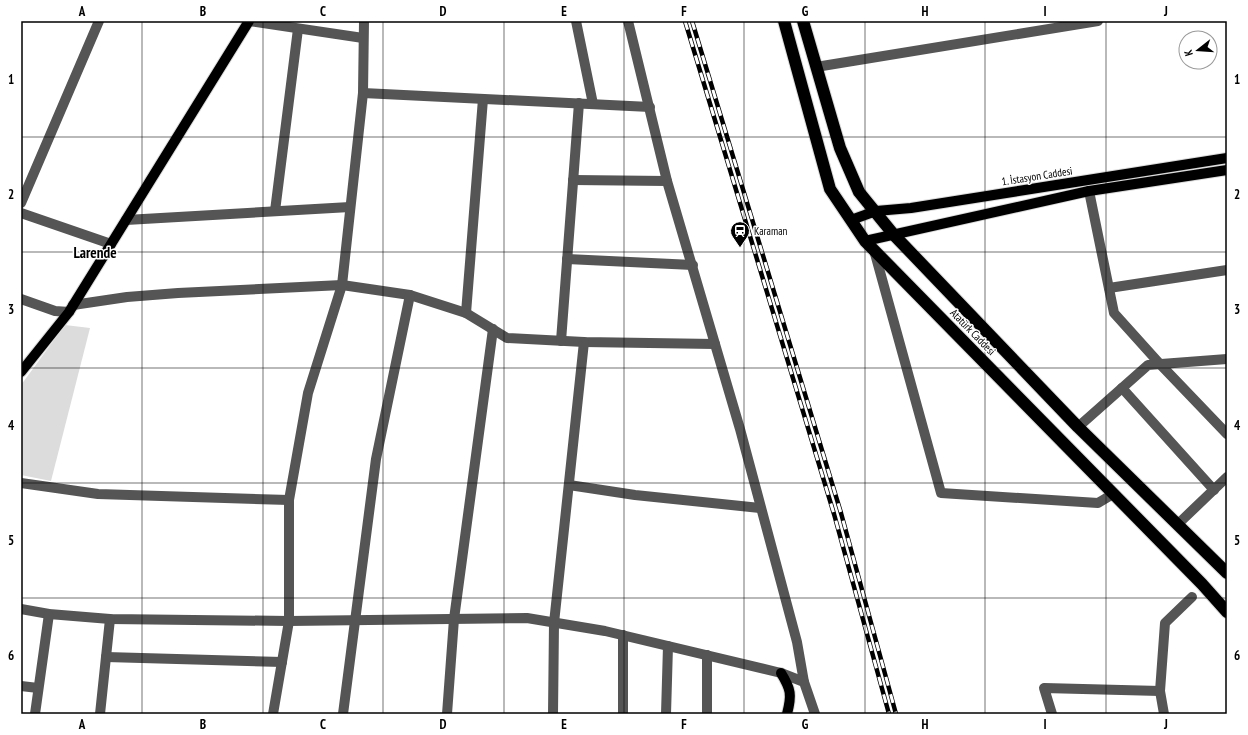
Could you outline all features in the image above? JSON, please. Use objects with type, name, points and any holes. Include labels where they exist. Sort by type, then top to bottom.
[{"type":"highway","name":"Atatürk Caddesi","points":[[784,21],[830,189],[865,241],[1202,584],[1227,612]]},
{"type":"highway","name":"Atatürk Caddesi","points":[[803,21],[840,148],[859,192],[894,234],[1078,427],[1227,573]]},
{"type":"main road","points":[[21,372],[71,308],[249,21]]},
{"type":"main road","name":"1. İstasyon Caddesi","points":[[850,220],[876,211],[911,208],[1227,158]]},
{"type":"main road","points":[[865,241],[1089,191],[1227,170]]},
{"type":"main road","points":[[781,673],[790,688],[790,702],[787,714]]},
{"type":"street","points":[[21,203],[99,21]]},
{"type":"street","points":[[249,21],[363,38]]},
{"type":"street","points":[[273,714],[290,621],[289,500],[308,393],[342,285],[363,93],[364,21]]},
{"type":"street","points":[[576,21],[593,104]]},
{"type":"street","points":[[628,21],[667,181],[693,265],[740,429],[797,642],[804,682],[815,714]]},
{"type":"street","points":[[816,67],[1098,21]]},
{"type":"street","points":[[275,212],[298,29]]},
{"type":"street","points":[[363,93],[650,107]]},
{"type":"street","points":[[466,313],[483,99]]},
{"type":"street","points":[[561,341],[579,103]]},
{"type":"street","points":[[573,180],[667,181]]},
{"type":"street","points":[[1089,191],[1114,313],[1159,363],[1227,434]]},
{"type":"street","points":[[126,220],[350,207]]},
{"type":"street","points":[[21,213],[111,244]]},
{"type":"street","points":[[874,250],[942,493],[1098,503],[1113,494]]},
{"type":"street","points":[[567,259],[693,265]]},
{"type":"street","points":[[1109,288],[1227,270]]},
{"type":"street","points":[[21,299],[54,311],[127,297],[170,293],[342,285],[410,295],[466,313],[507,338],[584,342],[715,344]]},
{"type":"street","points":[[343,714],[376,459],[410,295]]},
{"type":"street","points":[[447,714],[454,619],[493,330]]},
{"type":"street","points":[[553,714],[554,623],[584,342]]},
{"type":"street","points":[[1078,427],[1148,365],[1227,359]]},
{"type":"street","points":[[1122,388],[1214,490]]},
{"type":"street","points":[[1178,524],[1227,477]]},
{"type":"street","points":[[21,482],[45,488],[98,494],[289,500]]},
{"type":"street","points":[[569,485],[635,495],[760,508]]},
{"type":"street","points":[[1164,714],[1160,691],[1165,623],[1192,597]]},
{"type":"street","points":[[21,608],[49,614],[110,619],[290,621],[527,618],[623,635],[781,673],[804,682]]},
{"type":"street","points":[[35,714],[49,614]]},
{"type":"street","points":[[100,714],[110,619]]},
{"type":"street","points":[[623,635],[623,714]]},
{"type":"street","points":[[666,714],[668,646]]},
{"type":"street","points":[[707,655],[707,714]]},
{"type":"street","points":[[106,656],[282,662]]},
{"type":"street","points":[[21,686],[38,688]]},
{"type":"street","points":[[1052,714],[1044,688],[1160,691]]},
{"type":"shaded area","points":[[65,325],[90,328],[51,481],[21,475],[21,385]]},
{"type":"railway","points":[[685,21],[834,514],[889,714]]},
{"type":"railway","points":[[692,21],[841,513],[896,714]]},
{"type":"place","name":"Karaman","points":[[740,248]]},
{"type":"district","name":"Larende","points":[[95,252]]}]
